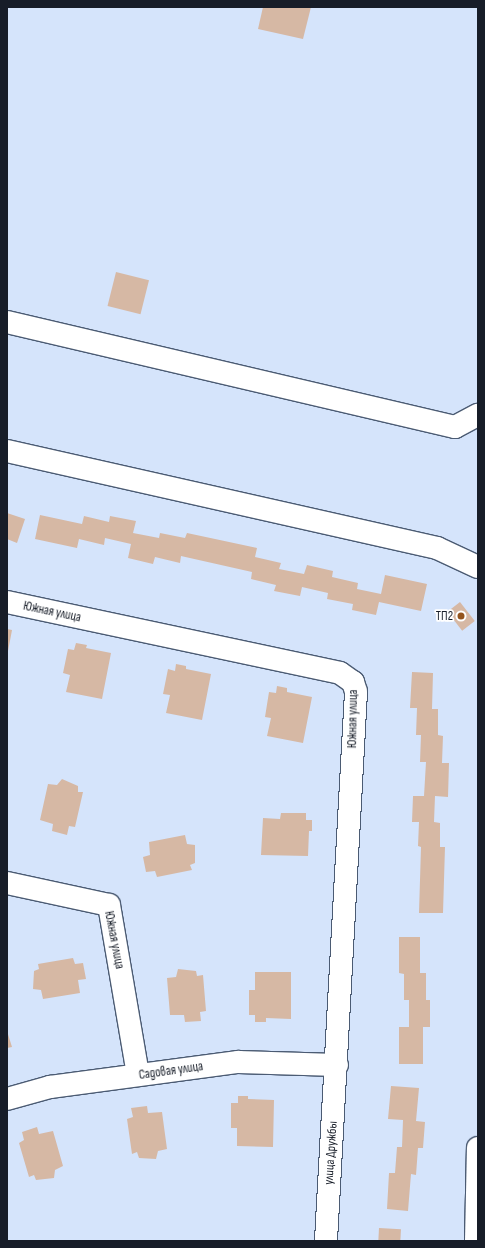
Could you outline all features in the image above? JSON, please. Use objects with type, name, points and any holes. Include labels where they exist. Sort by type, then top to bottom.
[{"type":"street","points":[[7,322],[455,427],[478,415]]},
{"type":"street","points":[[7,450],[437,548],[478,567]]},
{"type":"street","name":"Южная улица","points":[[7,602],[340,673],[354,682],[356,692],[336,1065]]},
{"type":"street","name":"Южная улица","points":[[7,883],[109,905],[138,1075]]},
{"type":"street","name":"Садовая улица","points":[[7,1099],[50,1087],[238,1062],[336,1065]]},
{"type":"street","name":"улица Дружбы","points":[[326,1241],[336,1065]]},
{"type":"street","points":[[476,1241],[478,1148]]},
{"type":"building","points":[[263,7],[311,7],[303,39],[258,29]]},
{"type":"building","points":[[116,272],[149,280],[141,314],[108,306]]},
{"type":"building","points":[[7,513],[25,519],[17,543],[7,539]]},
{"type":"building","points":[[40,515],[82,524],[84,516],[109,522],[110,516],[136,521],[133,533],[159,538],[160,533],[185,538],[187,533],[257,548],[255,557],[281,563],[279,569],[304,574],[307,565],[333,571],[332,577],[358,583],[357,589],[381,594],[385,575],[427,584],[421,611],[379,602],[376,615],[352,610],[353,604],[327,599],[328,593],[302,587],[300,596],[274,591],[276,585],[251,579],[252,572],[181,556],[180,563],[155,557],[153,564],[128,558],[131,544],[105,538],[104,545],[79,539],[77,548],[35,539]]},
{"type":"building","name":"ТП2","points":[[460,602],[475,621],[462,631],[447,612]]},
{"type":"building","points":[[7,629],[12,630],[8,651],[7,651]]},
{"type":"building","points":[[76,643],[87,645],[86,648],[111,653],[102,699],[66,692],[70,675],[63,673],[68,649],[74,650]]},
{"type":"building","points":[[176,664],[186,666],[186,669],[211,674],[202,720],[166,713],[170,695],[163,694],[168,669],[175,671]]},
{"type":"building","points":[[412,672],[433,673],[432,709],[438,709],[438,735],[443,736],[442,763],[449,763],[448,797],[435,796],[434,822],[440,823],[440,847],[445,847],[443,913],[419,913],[421,847],[418,846],[419,822],[412,822],[413,796],[424,796],[426,762],[420,762],[421,735],[416,735],[417,708],[410,708]]},
{"type":"building","points":[[277,686],[287,688],[287,692],[312,697],[303,743],[267,736],[271,718],[265,717],[269,692],[276,693]]},
{"type":"building","points":[[62,779],[78,786],[78,792],[83,792],[75,827],[69,826],[67,835],[52,831],[53,824],[40,820],[48,784],[57,785]]},
{"type":"building","points":[[281,813],[306,813],[306,820],[312,820],[312,831],[309,831],[308,856],[261,855],[263,818],[280,819]]},
{"type":"building","points":[[185,835],[187,844],[195,845],[195,863],[190,865],[192,870],[157,877],[155,871],[146,872],[143,857],[150,855],[149,842]]},
{"type":"building","points":[[399,937],[420,937],[420,973],[426,973],[426,1000],[430,1000],[430,1027],[423,1027],[423,1064],[399,1064],[399,1027],[409,1027],[409,1000],[404,1000],[404,974],[399,973]]},
{"type":"building","points":[[73,958],[75,964],[83,963],[86,979],[78,980],[80,993],[43,999],[41,990],[33,989],[34,971],[39,969],[38,964]]},
{"type":"building","points":[[178,969],[196,971],[197,976],[203,975],[206,1011],[200,1012],[201,1021],[185,1022],[184,1015],[170,1015],[167,978],[176,977]]},
{"type":"building","points":[[255,972],[291,972],[291,1019],[266,1018],[266,1022],[255,1022],[255,1015],[249,1015],[249,990],[255,990]]},
{"type":"building","points":[[7,1031],[12,1047],[7,1048]]},
{"type":"building","points":[[391,1086],[419,1088],[416,1121],[425,1122],[423,1148],[418,1148],[416,1175],[411,1174],[408,1211],[387,1209],[389,1173],[395,1173],[397,1147],[402,1147],[403,1120],[388,1119]]},
{"type":"building","points":[[238,1096],[248,1096],[248,1099],[274,1100],[273,1147],[237,1146],[237,1128],[231,1128],[231,1103],[238,1103]]},
{"type":"building","points":[[147,1106],[148,1113],[162,1112],[167,1149],[158,1151],[156,1159],[139,1158],[137,1152],[132,1154],[127,1119],[133,1117],[131,1108]]},
{"type":"building","points":[[37,1127],[39,1134],[53,1131],[63,1166],[55,1170],[54,1178],[36,1180],[34,1175],[29,1177],[19,1143],[24,1140],[22,1132]]},
{"type":"building","points":[[379,1228],[401,1229],[400,1241],[378,1241]]},
{"type":"place","name":"ТП2","points":[[461,616]]}]
